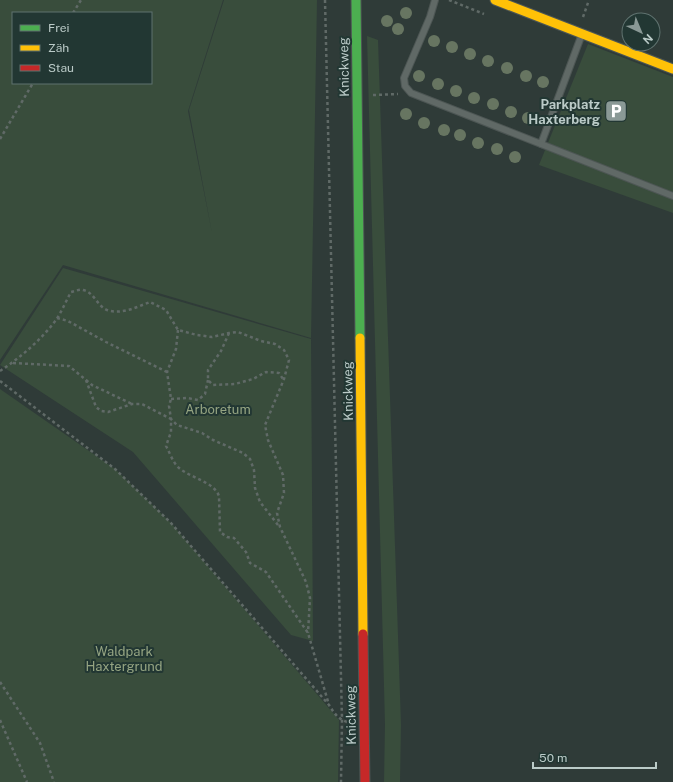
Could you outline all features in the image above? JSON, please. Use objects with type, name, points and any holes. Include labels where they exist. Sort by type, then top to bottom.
[{"type":"street","name":"Knickweg","points":[[356,0],[365,782]]},
{"type":"street","points":[[495,0],[582,32],[673,69]]},
{"type":"lane","points":[[435,0],[430,18],[404,78],[405,86],[411,93],[673,196]]},
{"type":"lane","points":[[540,144],[582,32]]},
{"type":"path","points":[[75,12],[81,0]]},
{"type":"path","points":[[325,0],[342,720],[341,782]]},
{"type":"path","points":[[0,139],[32,84]]},
{"type":"path","points":[[357,96],[411,93]]},
{"type":"path","points":[[0,371],[13,363],[44,334],[57,318],[71,292],[83,290],[90,293],[100,306],[108,310],[122,311],[150,302],[166,310],[178,330],[176,349],[167,372],[171,399],[169,406],[171,432],[166,446],[177,467],[191,476],[213,486],[217,491],[219,496],[220,532],[227,537],[234,538],[246,552],[250,563],[266,572],[308,633],[329,705]]},
{"type":"path","points":[[57,318],[68,321],[106,342],[167,372]]},
{"type":"path","points":[[178,330],[212,337],[238,332],[261,342],[275,344],[284,350],[289,360],[284,379],[265,425],[268,440],[283,475],[284,493],[277,513],[280,527],[306,582],[310,598],[308,633]]},
{"type":"path","points":[[171,399],[187,398],[198,400],[204,394],[208,380],[208,370],[221,351],[229,333]]},
{"type":"path","points":[[13,363],[69,366],[92,385],[132,404]]},
{"type":"path","points":[[208,380],[213,385],[235,384],[253,379],[266,372],[279,373],[284,379]]},
{"type":"path","points":[[86,380],[96,406],[101,411],[108,412],[132,404],[142,404],[171,419],[177,425],[202,432],[213,440],[243,453],[250,459],[254,470],[255,488],[260,502],[280,527]]},
{"type":"path","points":[[0,381],[115,469],[171,523],[329,705],[336,715],[342,720]]},
{"type":"path","points":[[0,682],[40,743],[54,782]]},
{"type":"path","points":[[0,720],[27,782]]},
{"type":"green space","points":[[0,0],[223,0],[188,111],[212,233],[189,110],[224,0],[317,0],[311,338],[63,265],[0,360]]},
{"type":"green space","points":[[367,36],[378,40],[401,725],[400,782],[384,782],[385,724]]},
{"type":"green space","name":"Parkplatz Haxterberg","points":[[588,44],[673,77],[673,213],[539,165]]},
{"type":"green space","name":"Arboretum","points":[[63,268],[311,339],[313,641],[291,635],[133,452],[0,365]]},
{"type":"green space","name":"Waldpark Haxtergrund","points":[[0,389],[115,469],[171,523],[339,720],[338,782],[0,782]]},
{"type":"traffic: fast","points":[[356,0],[360,338]]},
{"type":"traffic: slow","points":[[495,0],[673,69]]},
{"type":"traffic: slow","points":[[360,338],[363,634]]},
{"type":"traffic: jam","points":[[363,634],[365,782]]},
{"type":"place","name":"Parkplatz Haxterberg","points":[[616,111]]}]
